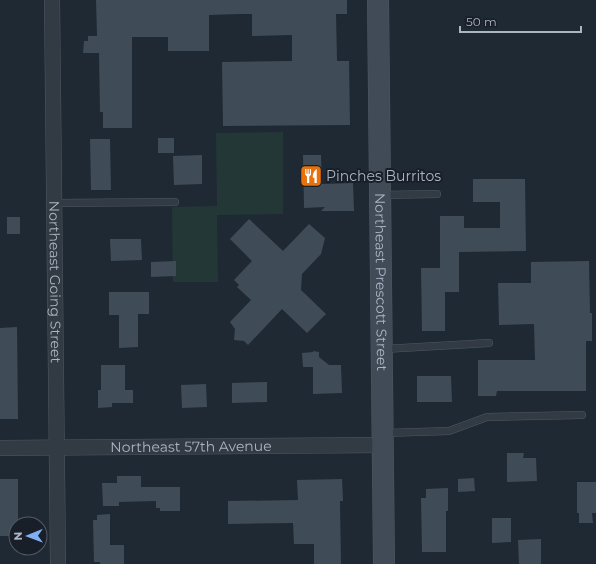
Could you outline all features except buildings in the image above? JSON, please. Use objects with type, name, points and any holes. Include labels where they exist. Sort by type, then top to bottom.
[{"type":"street","name":"Northeast Going Street","points":[[52,0],[58,564]]},
{"type":"street","name":"Northeast Prescott Street","points":[[378,0],[384,564]]},
{"type":"street","name":"Northeast 57th Avenue","points":[[0,448],[383,439]]},
{"type":"lane","points":[[381,195],[437,194]]},
{"type":"lane","points":[[54,203],[175,202]]},
{"type":"lane","points":[[382,349],[489,343]]},
{"type":"lane","points":[[383,439],[449,431],[487,417],[582,415]]},
{"type":"shaded area","points":[[283,132],[283,214],[217,215],[218,282],[173,282],[172,207],[217,206],[216,133]]},
{"type":"place","name":"Pinches Burritos","points":[[311,176]]}]
